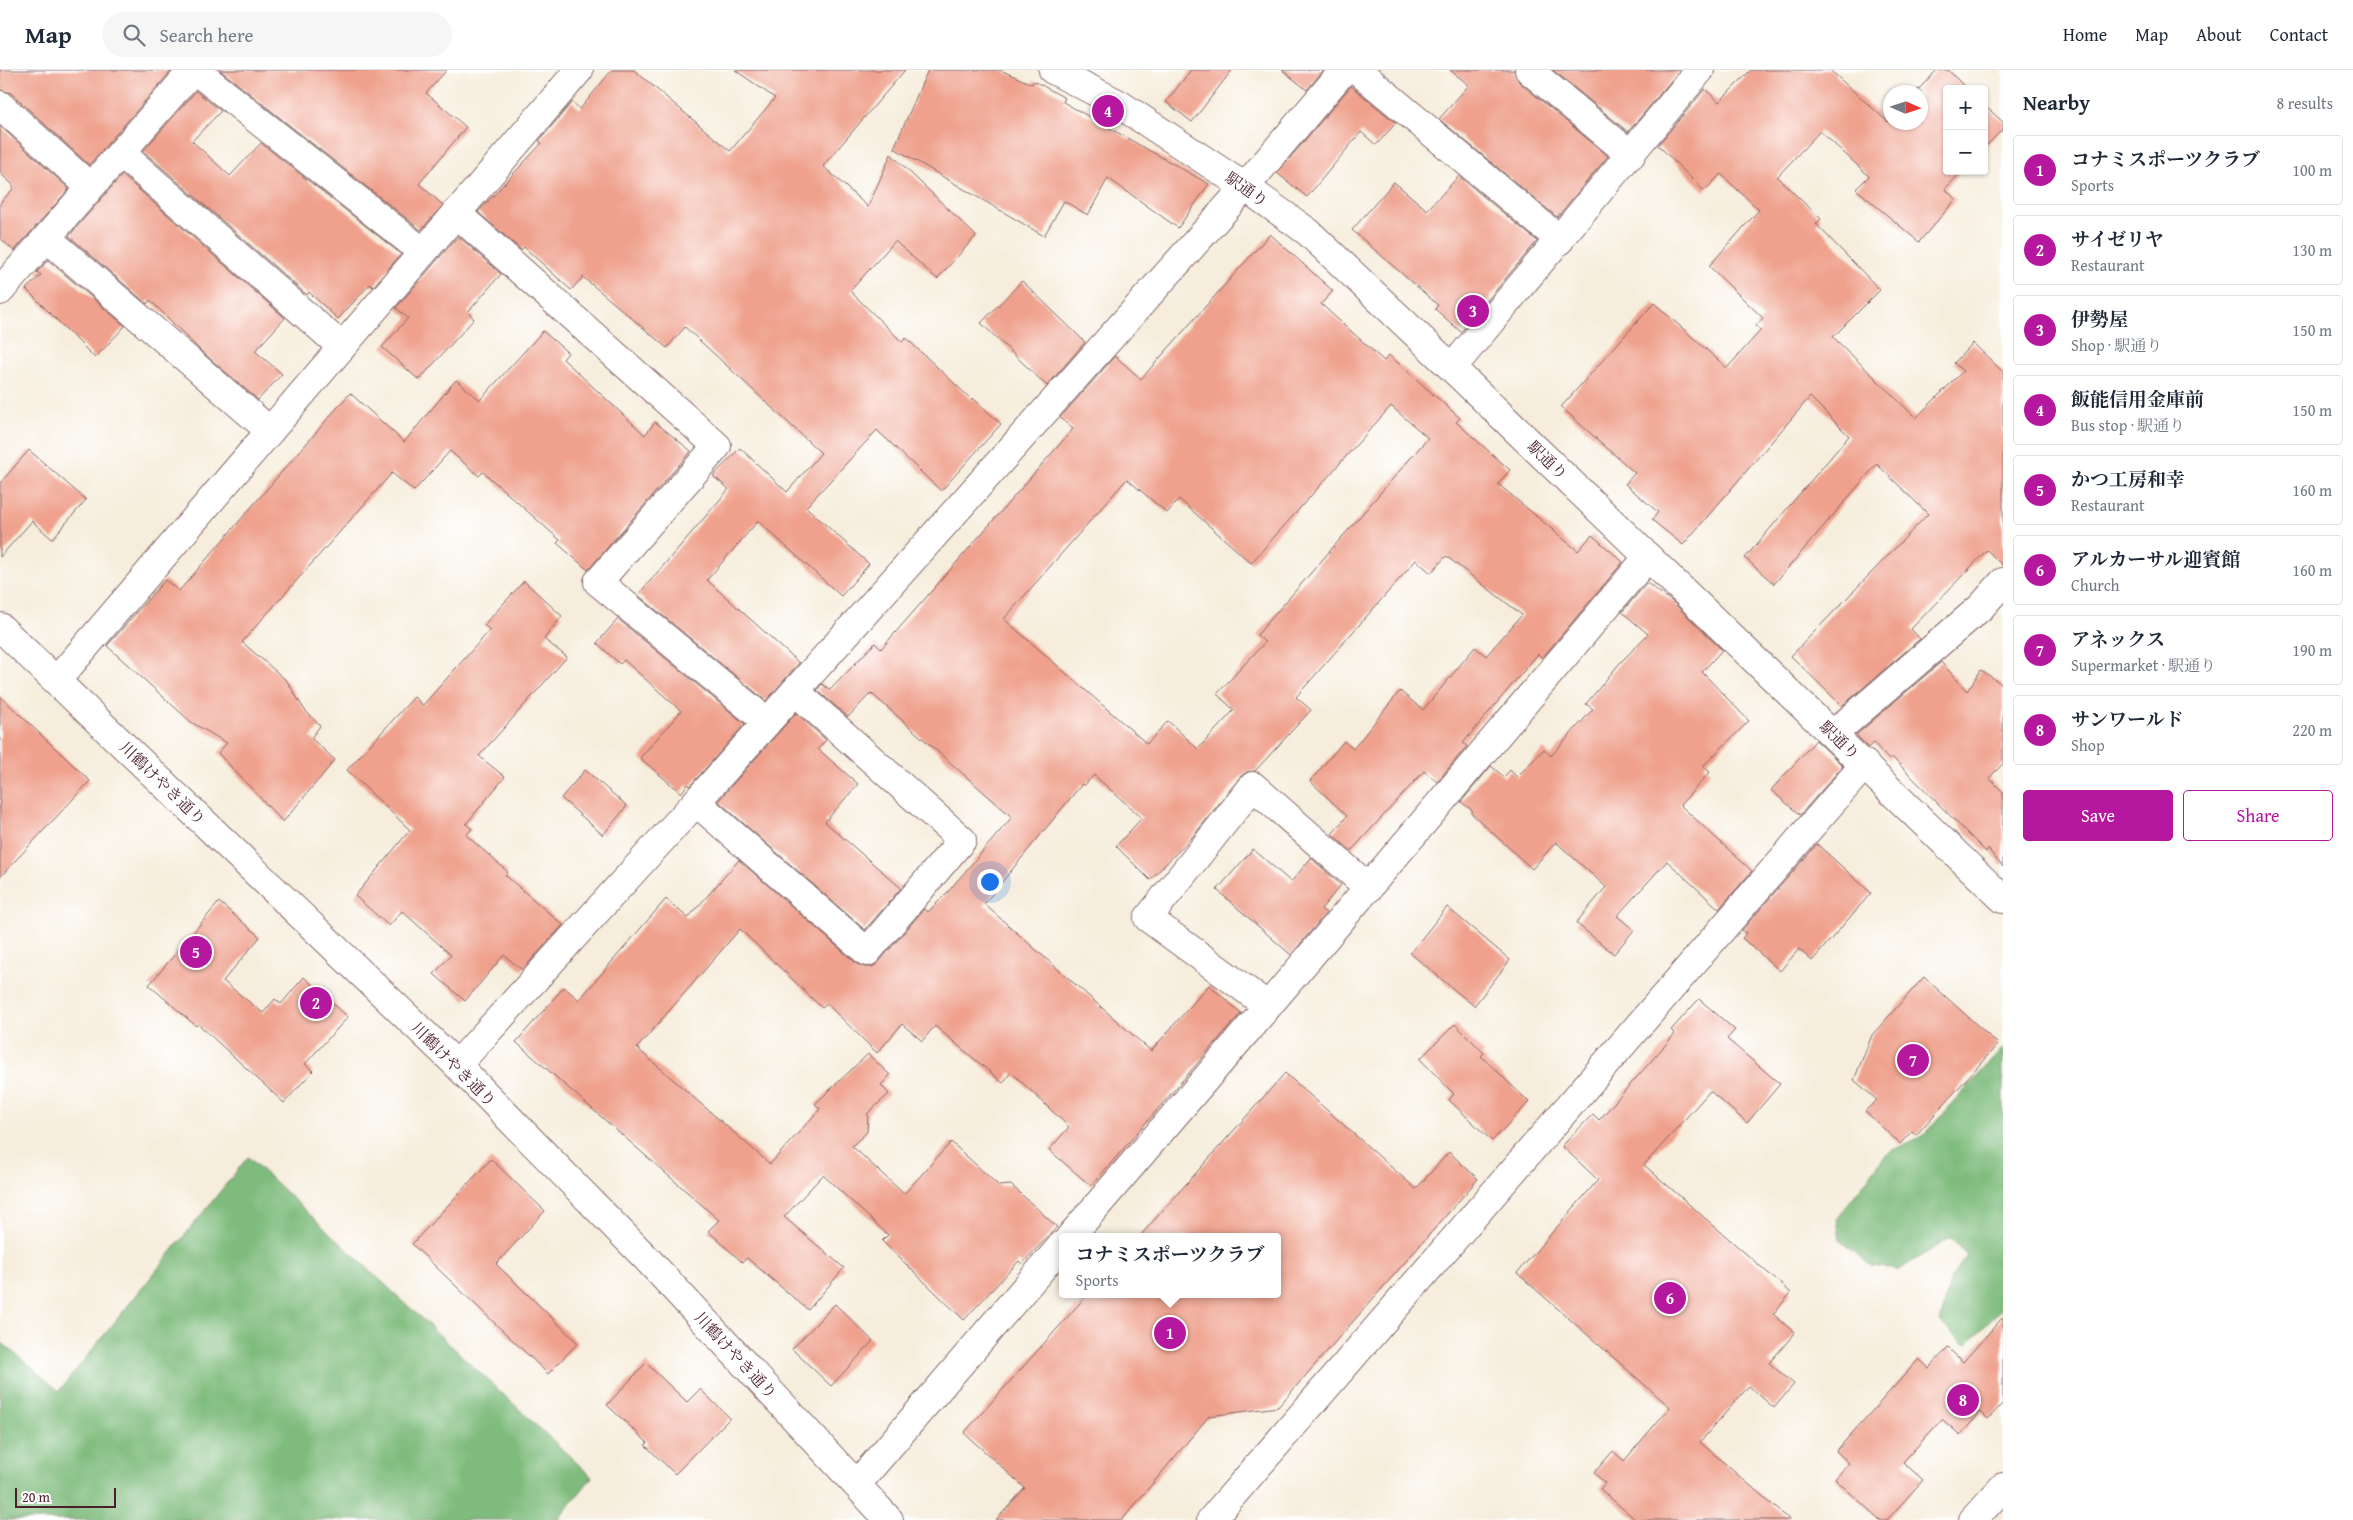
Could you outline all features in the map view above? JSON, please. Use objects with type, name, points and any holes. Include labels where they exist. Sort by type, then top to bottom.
[{"type":"street","points":[[57,680],[579,70]]},
{"type":"street","name":"駅通り","points":[[1053,70],[1119,104],[1245,187],[1308,232],[1865,764],[2003,899]]},
{"type":"street","points":[[457,1065],[796,691],[1245,187],[1344,70]]},
{"type":"street","points":[[1357,70],[1560,240]]},
{"type":"street","points":[[1529,70],[1631,155]]},
{"type":"street","points":[[1452,368],[1700,70]]},
{"type":"street","points":[[0,291],[47,238],[89,186],[121,153],[184,73],[423,252]]},
{"type":"street","points":[[0,105],[89,186]]},
{"type":"street","points":[[121,153],[342,347]]},
{"type":"street","points":[[456,213],[717,446],[598,582],[767,722]]},
{"type":"street","points":[[47,238],[270,431]]},
{"type":"street","points":[[1073,1233],[1369,888],[1648,557]]},
{"type":"street","points":[[1833,734],[1981,607],[2003,582]]},
{"type":"street","name":"川鶴けやき通り","points":[[0,627],[457,1065],[649,1261],[889,1520]]},
{"type":"street","points":[[696,802],[867,952],[962,840],[796,691]]},
{"type":"street","points":[[1211,1520],[1865,764]]},
{"type":"street","points":[[1268,1006],[1148,918],[1252,786],[1369,888]]},
{"type":"street","points":[[857,1484],[1059,1248]]},
{"type":"street","points":[[1974,1520],[2003,1487]]},
{"type":"green space","points":[[2003,1048],[2003,1308],[1966,1345],[1940,1322],[1951,1278],[1967,1255],[1950,1238],[1899,1270],[1872,1266],[1840,1240],[1837,1218],[1888,1152],[1923,1136]]},
{"type":"green space","points":[[248,1157],[592,1477],[558,1520],[0,1520],[0,1341],[59,1391]]},
{"type":"building","points":[[0,70],[172,70],[89,165],[11,93],[0,90]]},
{"type":"building","points":[[220,70],[447,70],[426,93],[466,127],[419,184],[443,205],[421,230]]},
{"type":"building","points":[[612,70],[634,70],[730,151],[775,98],[735,70],[905,70],[823,166],[868,207],[891,154],[976,236],[937,279],[895,241],[850,291],[902,342],[906,338],[972,400],[973,398],[1001,424],[941,491],[877,430],[806,507],[869,564],[841,596],[758,521],[707,580],[799,663],[766,701],[638,595],[729,489],[713,476],[740,448],[787,492],[821,453],[685,327],[667,348],[583,277],[571,290],[524,247],[521,250],[478,212],[542,143],[539,141],[572,102],[580,109]]},
{"type":"building","points":[[928,70],[1000,70],[1032,84],[1034,81],[1065,98],[1063,102],[1209,184],[1178,228],[1108,178],[1088,215],[1064,201],[1044,236],[894,148]]},
{"type":"building","points":[[1191,70],[1232,70],[1192,122],[1166,102]]},
{"type":"building","points":[[1282,70],[1324,70],[1307,90]]},
{"type":"building","points":[[1450,70],[1514,70],[1519,82],[1608,156],[1557,217],[1439,119],[1469,85]]},
{"type":"building","points":[[1553,70],[1680,70],[1628,132]]},
{"type":"building","points":[[1751,70],[1830,70],[1883,118],[1883,130],[1928,130],[1928,85],[1923,85],[1937,70],[1948,70],[1963,85],[1943,85],[1943,175],[1958,175],[1945,189],[1956,199],[1919,242],[1856,189],[1869,176],[1820,131],[1777,177],[1821,219],[1816,224],[1880,290],[1833,337],[1916,418],[1963,371],[1954,363],[1973,343],[2003,372],[2003,566],[1987,550],[1911,629],[1920,639],[1842,706],[1791,656],[1928,514],[1877,464],[1774,584],[1745,558],[1849,436],[1810,397],[1683,545],[1652,520],[1658,512],[1625,484],[1635,473],[1561,407],[1654,303],[1727,368],[1761,330],[1756,326],[1763,318],[1709,266],[1759,210],[1721,174],[1704,191],[1658,145],[1705,89],[1719,102]]},
{"type":"building","points":[[1351,86],[1396,123],[1376,145],[1361,132],[1307,197],[1277,173]]},
{"type":"building","points":[[196,91],[221,111],[192,141],[230,176],[261,143],[401,254],[373,287],[370,284],[338,319],[309,292],[307,295],[143,151]]},
{"type":"building","points":[[1988,109],[2003,122],[2003,129],[1988,144]]},
{"type":"building","points":[[0,126],[69,189],[14,251],[0,238],[0,203],[13,189],[13,185],[0,173]]},
{"type":"building","points":[[122,175],[285,318],[255,351],[282,374],[258,400],[201,351],[150,300],[147,304],[69,236]]},
{"type":"building","points":[[1459,176],[1537,241],[1461,332],[1435,309],[1438,305],[1352,230],[1394,182],[1427,210]]},
{"type":"building","points":[[1270,234],[1333,291],[1321,304],[1384,361],[1389,355],[1460,418],[1456,422],[1510,470],[1498,484],[1578,551],[1592,535],[1623,562],[1542,658],[1538,654],[1463,743],[1467,746],[1437,782],[1424,771],[1351,851],[1332,834],[1347,816],[1310,781],[1344,741],[1353,749],[1400,691],[1423,710],[1475,647],[1486,656],[1522,615],[1446,556],[1431,573],[1416,560],[1296,697],[1311,710],[1255,771],[1247,772],[1241,776],[1194,835],[1150,880],[1116,846],[1142,818],[1094,775],[1084,786],[1082,784],[984,904],[1151,1051],[1209,985],[1241,1013],[1091,1186],[1049,1150],[1069,1127],[1011,1072],[1003,1083],[935,1026],[922,1041],[902,1024],[877,1053],[827,1004],[822,1008],[740,929],[637,1048],[770,1164],[820,1109],[815,1104],[868,1054],[890,1075],[881,1085],[889,1094],[868,1113],[867,1132],[852,1146],[904,1194],[951,1142],[999,1186],[1011,1185],[1057,1227],[1022,1264],[1019,1261],[964,1320],[882,1241],[888,1235],[823,1175],[784,1217],[844,1268],[808,1310],[747,1258],[742,1262],[708,1231],[719,1220],[516,1042],[564,987],[579,1000],[666,899],[688,918],[739,860],[857,964],[865,967],[873,967],[879,962],[924,909],[928,912],[946,894],[1012,817],[871,693],[848,717],[817,690],[822,684],[830,690],[875,643],[881,649],[1073,429],[1060,418],[1115,356],[1141,379]],"holes":[[[1391,406],[1428,438],[1257,635],[1265,642],[1217,694],[1234,710],[1198,749],[1168,721],[1147,744],[1004,619],[1127,479],[1167,513],[1179,499],[1251,563]]]},
{"type":"building","points":[[458,236],[501,274],[468,312],[474,319],[419,380],[382,347],[408,318],[396,308]]},
{"type":"building","points":[[48,260],[125,326],[95,358],[26,289],[41,275],[37,272]]},
{"type":"building","points":[[1022,281],[1085,342],[1047,386],[981,323]]},
{"type":"building","points":[[543,331],[568,353],[563,359],[645,435],[655,422],[691,451],[588,570],[557,543],[560,540],[483,472],[479,476],[450,451],[414,491],[392,473],[242,642],[287,681],[304,709],[320,726],[311,738],[335,760],[283,822],[218,753],[227,743],[191,722],[107,646],[165,580],[179,591],[350,393],[404,442],[456,380],[480,400]]},
{"type":"building","points":[[29,450],[86,500],[52,539],[32,521],[0,557],[0,483]]},
{"type":"building","points":[[524,581],[562,616],[544,639],[567,657],[479,756],[505,777],[466,824],[472,829],[466,835],[508,872],[505,875],[563,925],[522,970],[504,955],[465,1001],[434,974],[451,955],[402,911],[389,926],[355,896],[410,830],[347,770],[414,697],[423,705],[490,630],[484,625]]},
{"type":"building","points":[[1647,583],[1674,603],[1722,650],[1702,672],[1749,721],[1703,766],[1710,772],[1680,805],[1752,871],[1719,909],[1667,861],[1617,916],[1634,930],[1614,954],[1576,923],[1606,887],[1556,842],[1532,869],[1471,813],[1473,811],[1461,802],[1491,766],[1504,777],[1510,770],[1517,777],[1544,749],[1551,756],[1593,709],[1586,704],[1619,664],[1648,634],[1622,612]]},
{"type":"building","points":[[618,619],[745,724],[690,786],[688,784],[681,793],[640,758],[681,711],[624,660],[620,664],[597,643]]},
{"type":"building","points":[[1941,662],[1967,691],[1981,670],[2003,685],[2003,764],[1989,778],[2003,792],[2003,867],[1988,849],[1986,852],[1892,757],[1889,760],[1874,743],[1869,748],[1856,735]]},
{"type":"building","points":[[0,696],[90,781],[0,877]]},
{"type":"building","points":[[796,713],[826,740],[818,749],[858,784],[825,822],[901,888],[865,930],[718,801]]},
{"type":"building","points":[[1816,740],[1843,766],[1800,815],[1771,790]]},
{"type":"building","points":[[585,770],[627,806],[603,835],[561,798]]},
{"type":"building","points":[[1817,844],[1871,893],[1812,961],[1799,949],[1780,971],[1742,938],[1746,933],[1742,930]]},
{"type":"building","points":[[1253,849],[1291,882],[1311,858],[1341,885],[1321,909],[1326,913],[1291,955],[1217,890]]},
{"type":"building","points":[[219,902],[260,937],[223,981],[263,1013],[275,999],[281,1004],[304,977],[348,1017],[305,1064],[313,1071],[284,1103],[198,1024],[196,1026],[149,985]]},
{"type":"building","points":[[1447,907],[1510,960],[1474,1006],[1410,953]]},
{"type":"building","points":[[1924,977],[1998,1044],[1916,1135],[1912,1131],[1900,1144],[1865,1111],[1877,1100],[1854,1080],[1872,1035]]},
{"type":"building","points":[[1699,999],[1735,1030],[1727,1039],[1780,1084],[1747,1123],[1710,1091],[1644,1165],[1791,1293],[1773,1314],[1795,1333],[1769,1363],[1794,1384],[1774,1408],[1749,1386],[1700,1442],[1790,1520],[1636,1520],[1600,1489],[1605,1483],[1594,1473],[1613,1451],[1624,1461],[1670,1407],[1517,1273],[1598,1180],[1562,1146],[1593,1114],[1599,1120],[1675,1034],[1671,1030]]},
{"type":"building","points":[[1455,1024],[1484,1053],[1481,1056],[1529,1102],[1492,1141],[1449,1100],[1454,1094],[1420,1059]]},
{"type":"building","points":[[1285,1073],[1416,1189],[1449,1152],[1478,1179],[1278,1407],[1209,1416],[1122,1520],[996,1520],[1025,1488],[964,1433],[1084,1298],[1281,1298],[1281,1233],[1143,1233]]},
{"type":"building","points":[[491,1159],[545,1211],[496,1264],[578,1343],[548,1374],[412,1244]]},
{"type":"building","points":[[835,1304],[873,1341],[831,1386],[792,1349]]},
{"type":"building","points":[[2003,1317],[2003,1403],[1988,1419],[1981,1412],[1960,1435],[1942,1419],[1903,1462],[1923,1480],[1887,1520],[1880,1520],[1835,1479],[1849,1463],[1836,1451],[1919,1359],[1929,1368],[1948,1348],[1963,1362]]},
{"type":"building","points":[[646,1363],[687,1402],[700,1389],[730,1418],[675,1474],[645,1445],[648,1443],[607,1405]]},
{"type":"place","name":"飯能信用金庫前","points":[[1108,111]]},
{"type":"place","name":"伊勢屋","points":[[1473,311]]},
{"type":"place","name":"かつ工房和幸","points":[[196,952]]},
{"type":"place","name":"サイゼリヤ","points":[[316,1003]]},
{"type":"place","name":"アネックス","points":[[1913,1060]]},
{"type":"place","name":"アルカーサル迎賓館","points":[[1670,1298]]},
{"type":"place","name":"コナミスポーツクラブ","points":[[1170,1333]]},
{"type":"place","name":"サンワールド","points":[[1963,1400]]}]
